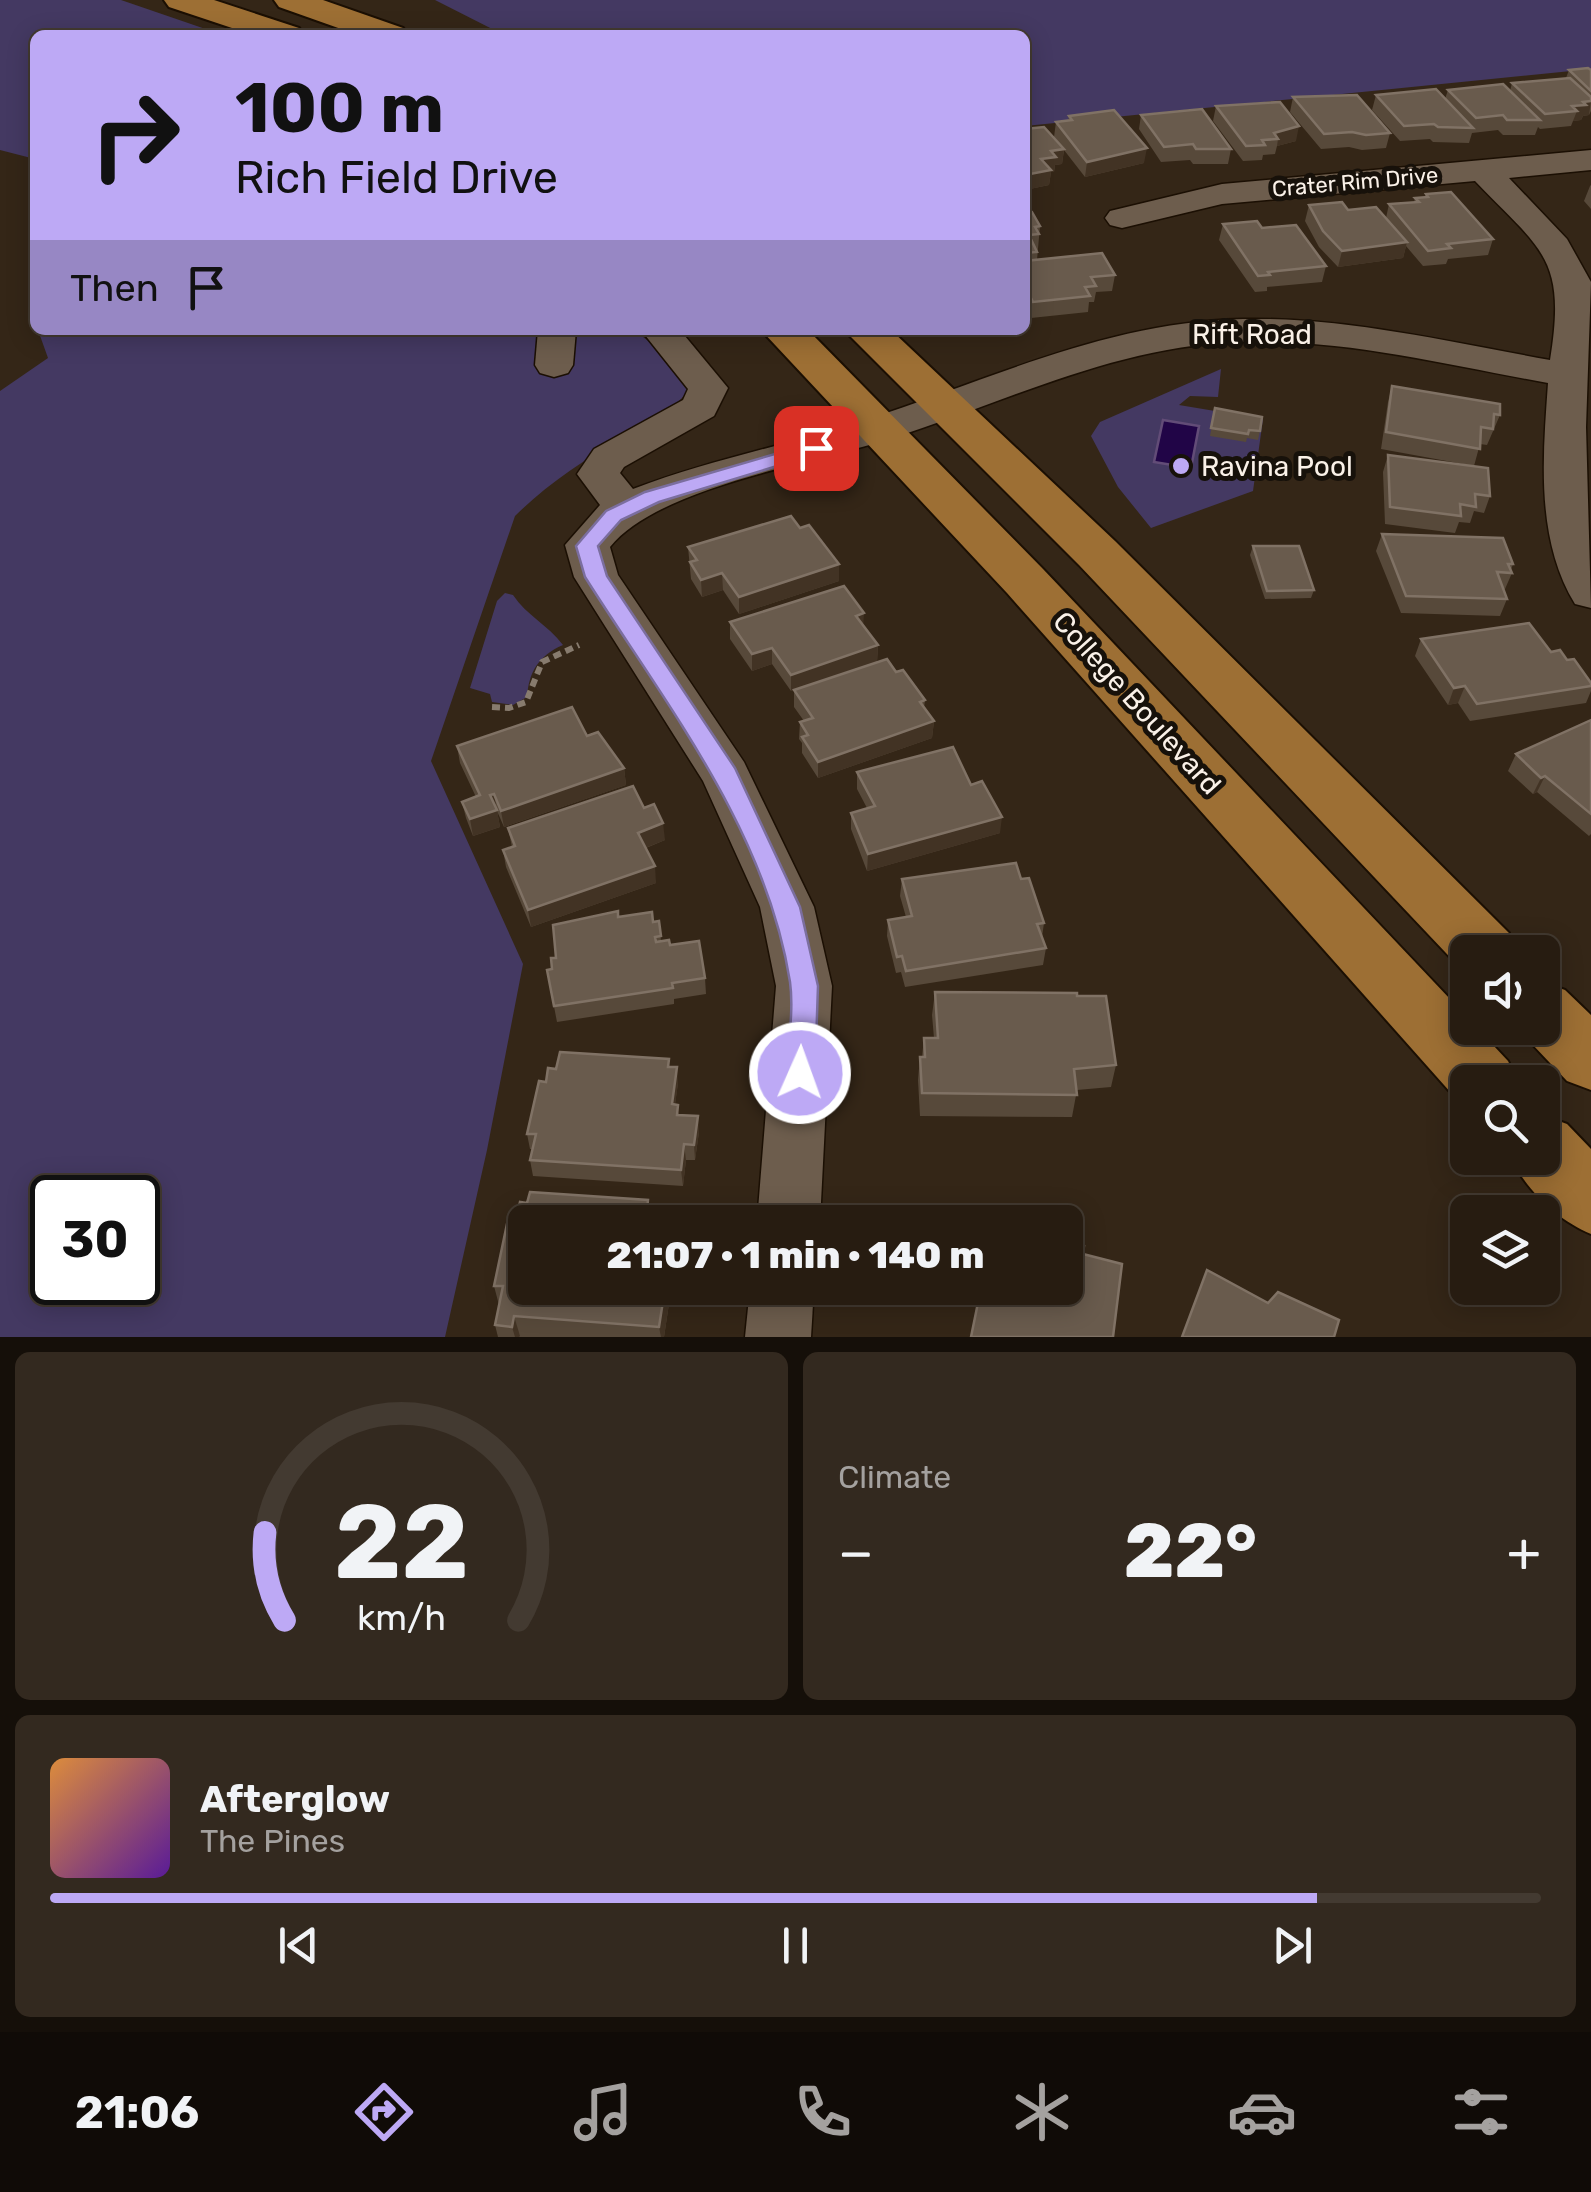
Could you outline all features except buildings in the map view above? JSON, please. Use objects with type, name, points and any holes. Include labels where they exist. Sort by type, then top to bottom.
[{"type":"main road","points":[[181,0],[273,30]]},
{"type":"main road","points":[[291,0],[377,30]]},
{"type":"main road","name":"College Boulevard","points":[[788,335],[1025,581],[1468,1065]]},
{"type":"main road","points":[[871,335],[1097,554],[1469,935]]},
{"type":"main road","points":[[1560,1028],[1591,1060]]},
{"type":"main road","points":[[1560,1166],[1591,1200]]},
{"type":"street","name":"Crater Rim Drive","points":[[1122,218],[1222,194],[1591,160]]},
{"type":"street","points":[[1483,170],[1552,243],[1571,275],[1576,298],[1568,375],[1570,542],[1591,593]]},
{"type":"street","name":"Rift Road","points":[[626,509],[652,497],[944,408],[1095,353],[1184,333],[1321,333],[1568,375]]},
{"type":"street","points":[[664,335],[708,388],[700,407],[608,458],[598,474],[626,509],[613,515],[587,546],[596,577],[726,775],[788,907],[804,986],[789,1205]]},
{"type":"street","points":[[778,1337],[781,1305]]},
{"type":"path","points":[[492,707],[526,704],[532,698],[534,675],[542,663],[579,645]]},
{"type":"shaded area","points":[[0,0],[121,0],[208,30],[30,30],[30,158],[0,150]]},
{"type":"shaded area","points":[[435,0],[1591,0],[1591,69],[1030,125],[1030,30],[494,30]]},
{"type":"shaded area","points":[[40,335],[641,335],[677,363],[692,385],[670,408],[567,473],[515,516],[431,761],[523,964],[445,1337],[0,1337],[0,391],[48,358]]},
{"type":"shaded area","name":"Ravina Pool","points":[[1221,369],[1218,397],[1190,396],[1179,405],[1263,419],[1253,491],[1151,528],[1118,487],[1091,436],[1100,422]]},
{"type":"shaded area","points":[[1163,420],[1199,426],[1191,468],[1154,462]]},
{"type":"shaded area","points":[[505,593],[513,595],[563,645],[541,660],[533,672],[527,697],[513,705],[492,702],[490,694],[470,688],[497,601]]},
{"type":"place","name":"Ravina Pool","points":[[1181,466]]},
{"type":"route","points":[[800,1073],[804,986],[788,907],[726,775],[596,577],[587,546],[613,515],[652,497],[816,448]]}]
